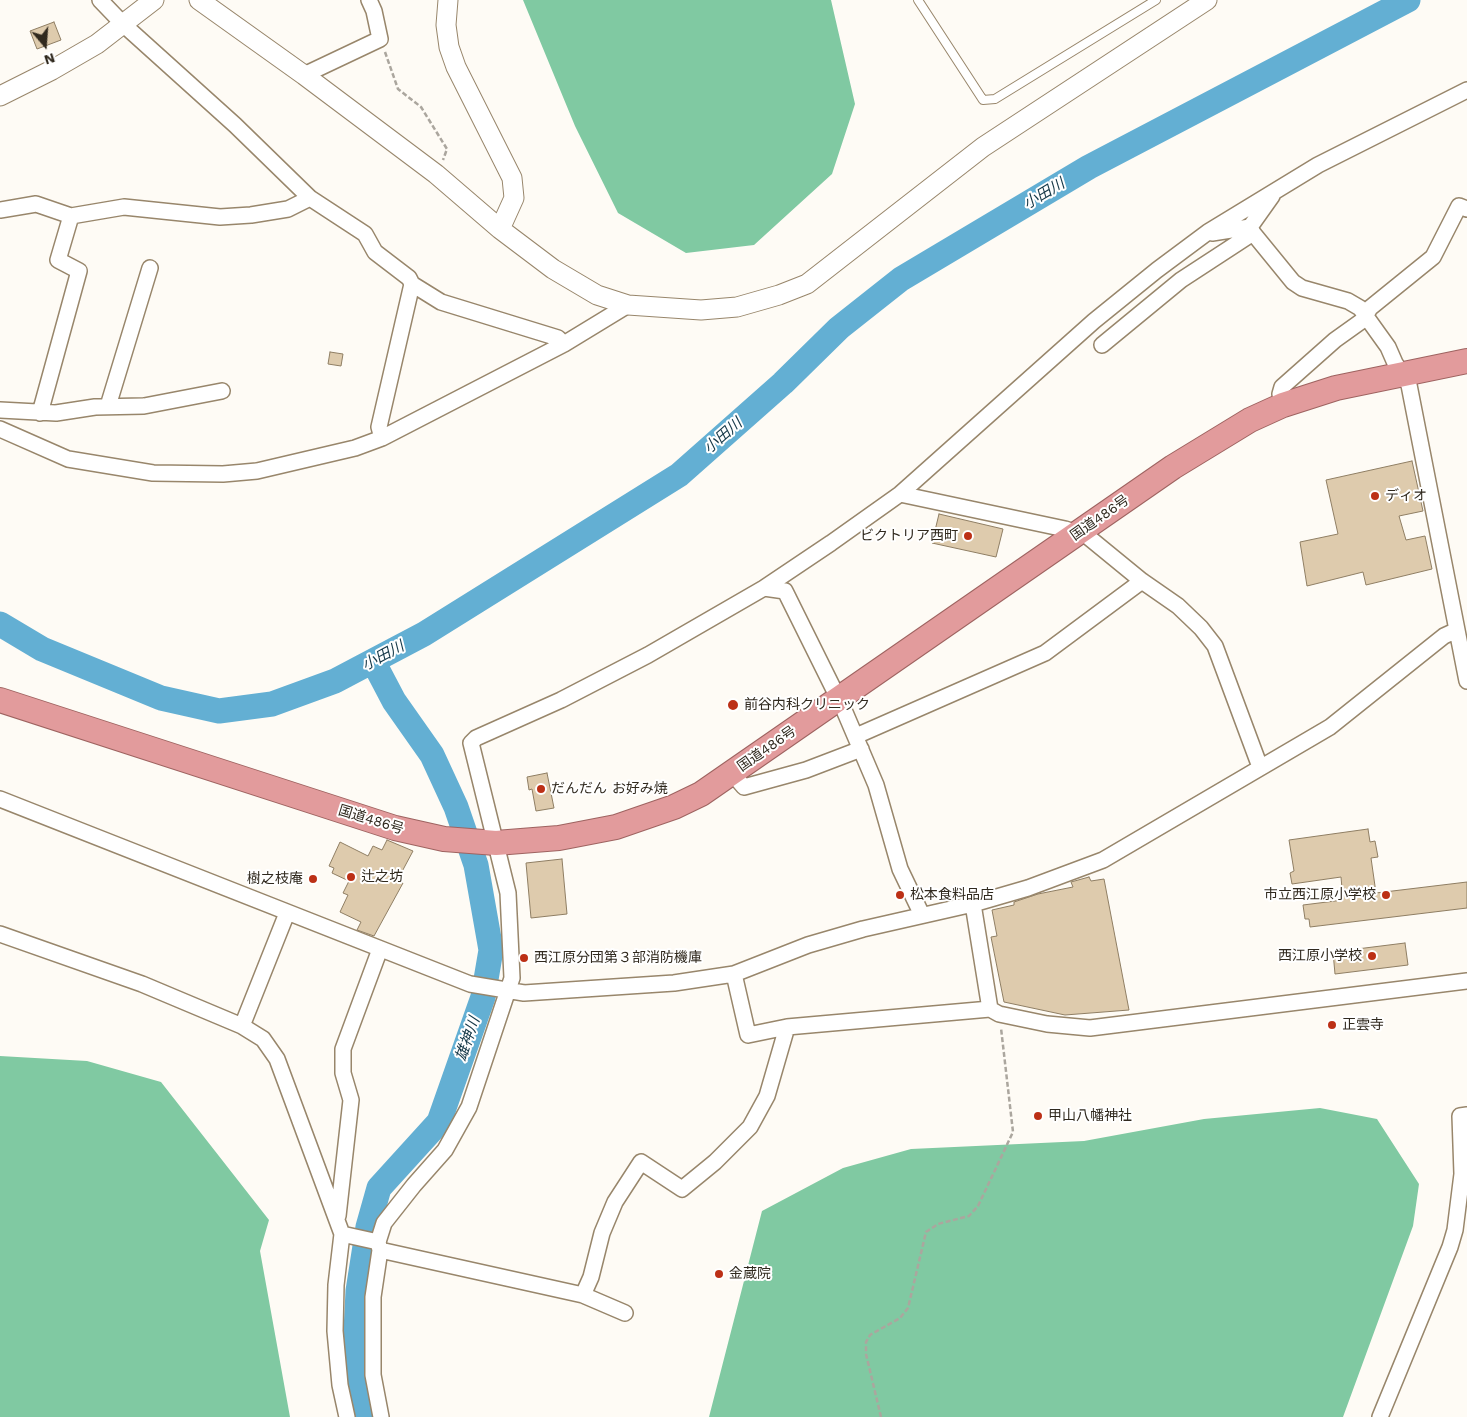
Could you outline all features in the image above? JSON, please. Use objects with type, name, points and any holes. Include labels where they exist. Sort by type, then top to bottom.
[{"type":"highway","name":"国道486号","points":[[0,700],[130,744],[396,828],[444,839],[493,842],[559,838],[616,827],[674,807],[732,773],[1211,442],[1250,420],[1283,404],[1336,388],[1401,373],[1467,361]]},
{"type":"street","points":[[100,0],[124,25],[235,125],[310,198],[365,234],[375,252],[409,278],[412,284],[441,302],[558,338],[564,344]]},
{"type":"street","points":[[0,96],[52,70],[97,44],[154,0]]},
{"type":"street","points":[[199,0],[304,74],[436,174],[500,229],[553,269],[597,295],[628,305],[701,310],[737,307],[779,295],[807,284],[983,147],[1207,0]]},
{"type":"street","points":[[304,74],[380,39],[374,11],[369,0]]},
{"type":"street","points":[[448,0],[446,7],[448,39],[456,67],[512,178],[514,198],[500,229]]},
{"type":"street","points":[[381,1417],[373,1375],[373,1297],[376,1244],[384,1223],[445,1150],[469,1108],[505,990],[512,978],[508,893],[493,842],[471,743],[476,738],[561,700],[648,655],[764,588],[831,544],[900,494],[1094,321],[1156,270],[1208,232],[1318,165],[1467,90]]},
{"type":"street","points":[[1102,345],[1181,280],[1252,230],[1272,199],[1274,191]]},
{"type":"street","points":[[0,210],[36,204],[71,216],[124,206],[220,217],[251,215],[288,209],[310,198]]},
{"type":"street","points":[[1283,404],[1280,394],[1282,387],[1335,340],[1363,320],[1370,308],[1433,257],[1458,206],[1467,209]]},
{"type":"street","points":[[40,413],[79,271],[58,260],[71,216]]},
{"type":"street","points":[[1208,232],[1215,234],[1252,230]]},
{"type":"street","points":[[1252,230],[1293,282],[1302,288],[1348,301],[1366,314],[1388,347],[1409,385],[1459,619],[1467,680]]},
{"type":"street","points":[[108,406],[150,268]]},
{"type":"street","points":[[382,438],[379,427],[412,284]]},
{"type":"street","points":[[0,429],[68,459],[153,473],[223,474],[257,471],[355,448],[382,438],[564,344],[628,305]]},
{"type":"street","points":[[1094,321],[1140,315]]},
{"type":"street","points":[[0,410],[56,414],[108,406],[144,406],[222,391]]},
{"type":"street","points":[[900,494],[1065,529],[1087,536],[1142,581],[1178,606],[1201,628],[1215,646],[1260,767]]},
{"type":"street","points":[[732,773],[744,787],[806,770],[1045,653],[1142,581]]},
{"type":"street","points":[[764,588],[786,591],[859,743],[876,785],[900,869],[922,915]]},
{"type":"street","points":[[0,799],[470,984],[524,993],[674,983],[734,974],[808,945],[863,929],[973,904],[1028,888],[1104,860],[1330,727],[1444,636],[1459,619]]},
{"type":"street","points":[[973,904],[995,1012]]},
{"type":"street","points":[[242,1026],[287,913]]},
{"type":"street","points":[[0,934],[142,984],[242,1026],[262,1040],[277,1059],[342,1229],[376,1244],[583,1295],[625,1313]]},
{"type":"street","points":[[347,1417],[340,1385],[335,1331],[336,1285],[351,1100],[344,1073],[343,1049],[380,948]]},
{"type":"street","points":[[734,974],[748,1035],[787,1027],[995,1012],[1047,1024],[1090,1028],[1467,980]]},
{"type":"street","points":[[583,1295],[591,1278],[602,1233],[615,1202],[641,1162],[682,1189],[715,1162],[750,1127],[767,1096],[787,1027]]},
{"type":"street","points":[[1380,1417],[1450,1248],[1455,1230],[1462,1174],[1460,1116],[1467,1115]]},
{"type":"lane","points":[[918,0],[983,100],[995,99],[1156,0]]},
{"type":"path","points":[[380,39],[398,89],[422,107],[447,149],[436,174]]},
{"type":"path","points":[[881,1417],[866,1354],[866,1342],[870,1335],[900,1318],[908,1308],[926,1232],[938,1224],[969,1216],[978,1206],[1013,1132],[995,1012]]},
{"type":"green space","points":[[523,0],[831,0],[855,104],[832,174],[754,245],[686,253],[618,213],[575,126]]},
{"type":"green space","points":[[0,1056],[87,1061],[161,1082],[269,1220],[260,1251],[290,1417],[0,1417]]},
{"type":"green space","points":[[1320,1108],[1377,1119],[1419,1184],[1413,1226],[1343,1417],[709,1417],[762,1211],[843,1168],[911,1149],[1084,1141],[1204,1119]]},
{"type":"building","points":[[54,22],[61,40],[37,49],[30,31]]},
{"type":"building","points":[[330,352],[343,354],[341,366],[328,364]]},
{"type":"building","points":[[1412,461],[1423,511],[1399,516],[1406,540],[1425,536],[1432,569],[1366,585],[1363,572],[1307,586],[1300,542],[1338,534],[1326,480]]},
{"type":"building","name":"ビクトリア西町","points":[[939,514],[1003,529],[996,557],[932,543]]},
{"type":"building","points":[[547,773],[554,808],[536,811],[532,789],[529,790],[527,777]]},
{"type":"building","points":[[1368,829],[1370,842],[1375,841],[1378,857],[1371,858],[1376,893],[1467,882],[1467,908],[1310,927],[1309,919],[1305,919],[1303,905],[1343,900],[1341,877],[1292,884],[1290,873],[1294,871],[1289,840]]},
{"type":"building","points":[[387,840],[413,851],[397,881],[403,883],[374,936],[357,930],[361,922],[340,912],[348,895],[343,893],[349,881],[332,873],[334,868],[329,866],[340,842],[368,856],[373,846],[382,850]]},
{"type":"building","points":[[562,859],[567,914],[531,918],[526,863]]},
{"type":"building","points":[[1089,877],[1091,881],[1104,879],[1129,1010],[1065,1015],[1004,1002],[991,937],[997,936],[992,910],[1014,905],[1014,902],[1038,894],[1073,887],[1071,882]]},
{"type":"building","points":[[1405,943],[1408,965],[1335,974],[1333,952]]},
{"type":"waterway","name":"小田川","points":[[0,624],[42,649],[161,698],[219,711],[272,704],[335,681],[424,634],[679,475],[783,383],[839,328],[901,279],[1089,167],[1408,0]]},
{"type":"waterway","name":"雄神川","points":[[360,1417],[356,1331],[358,1291],[368,1227],[379,1188],[439,1122],[483,997],[491,950],[476,865],[456,807],[432,755],[394,701],[373,661]]},
{"type":"place","name":"ディオ","points":[[1375,496]]},
{"type":"place","name":"ビクトリア西町","points":[[968,536]]},
{"type":"place","name":"前谷内科クリニック","points":[[733,705]]},
{"type":"place","name":"だんだん お好み焼","points":[[541,789]]},
{"type":"place","name":"辻之坊","points":[[351,877]]},
{"type":"place","name":"樹之枝庵","points":[[313,879]]},
{"type":"place","name":"松本食料品店","points":[[900,895]]},
{"type":"place","name":"市立西江原小学校","points":[[1386,895]]},
{"type":"place","name":"西江原小学校","points":[[1372,956]]},
{"type":"place","name":"西江原分団第３部消防機庫","points":[[524,958]]},
{"type":"place","name":"正雲寺","points":[[1332,1025]]},
{"type":"place","name":"甲山八幡神社","points":[[1038,1116]]},
{"type":"place","name":"金蔵院","points":[[719,1274]]}]
